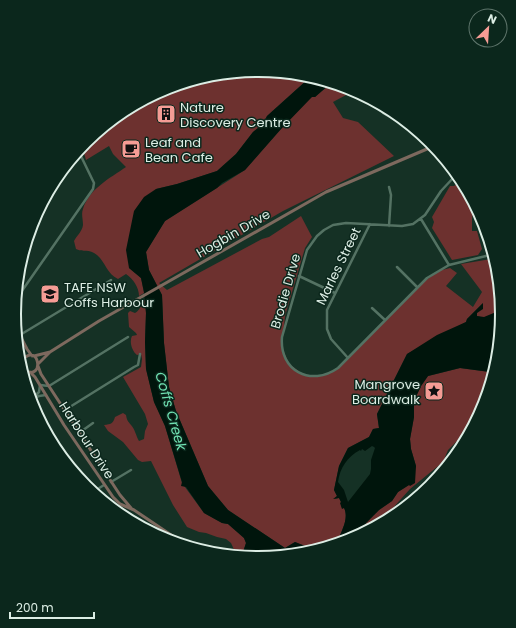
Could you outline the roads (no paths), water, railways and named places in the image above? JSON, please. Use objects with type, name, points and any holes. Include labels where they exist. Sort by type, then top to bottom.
[{"type":"main road","name":"Hogbin Drive","points":[[28,372],[35,370],[50,352],[136,300],[326,192],[428,149]]},
{"type":"main road","points":[[23,340],[27,349],[33,356]]},
{"type":"main road","name":"Hogbin Drive","points":[[25,357],[50,352]]},
{"type":"main road","name":"Harbour Drive","points":[[33,356],[37,360],[49,386],[111,482],[124,500],[134,510]]},
{"type":"main road","name":"Harbour Drive","points":[[29,373],[35,377],[64,425],[113,497],[120,504],[134,510],[169,534]]},
{"type":"street","points":[[23,290],[92,189],[94,183],[81,157]]},
{"type":"street","name":"Brodie Drive","points":[[453,179],[442,191],[426,215],[421,219],[405,226],[346,223],[333,224],[317,236],[307,250],[282,336],[282,347],[286,359],[295,370],[304,375],[314,377],[324,376],[332,372],[348,358],[417,287],[433,274],[449,265],[488,256]]},
{"type":"street","points":[[389,187],[391,194],[389,226]]},
{"type":"street","points":[[421,219],[449,265]]},
{"type":"street","name":"Marles Street","points":[[348,358],[331,339],[327,329],[327,310],[370,224]]},
{"type":"street","points":[[397,266],[417,287]]},
{"type":"street","points":[[299,276],[335,293]]},
{"type":"street","points":[[22,333],[111,280]]},
{"type":"street","points":[[372,308],[385,320]]},
{"type":"street","points":[[36,395],[39,392],[40,385],[49,386],[128,337]]},
{"type":"street","points":[[65,410],[138,365],[140,354]]},
{"type":"street","points":[[36,397],[46,395]]},
{"type":"street","points":[[79,433],[93,423]]},
{"type":"street","points":[[111,482],[131,470]]},
{"type":"street","points":[[98,489],[104,485]]},
{"type":"water","name":"Coffs Creek","points":[[305,82],[326,87],[315,97],[312,97],[281,129],[245,170],[222,183],[217,188],[165,221],[146,252],[149,270],[162,295],[164,343],[169,387],[176,411],[208,486],[228,510],[285,548],[295,542],[305,546],[289,549],[258,551],[244,550],[246,543],[244,538],[228,524],[222,523],[204,513],[186,487],[181,486],[182,482],[165,426],[154,402],[146,369],[146,313],[141,278],[129,268],[126,250],[134,211],[144,197],[156,189],[217,171],[236,154],[253,132],[263,124],[267,116]]},
{"type":"water","points":[[483,303],[483,309],[477,313],[477,316],[484,317],[495,313],[493,345],[488,372],[460,368],[428,376],[421,386],[414,401],[414,417],[410,439],[416,466],[415,483],[398,492],[392,501],[379,510],[363,527],[340,536],[346,516],[339,498],[333,499],[337,496],[334,490],[339,466],[348,448],[369,437],[373,429],[379,428],[377,414],[407,354],[437,335],[466,322],[467,319]],"holes":[[[372,446],[375,448],[371,460],[370,474],[348,502],[344,490],[338,482],[340,472],[345,463],[355,453],[360,450],[361,451],[362,449],[365,451]]]},
{"type":"place","name":"Nature Discovery Centre","points":[[166,114]]},
{"type":"place","name":"Leaf and Bean Cafe","points":[[131,149]]},
{"type":"place","name":"TAFE NSW Coffs Harbour","points":[[50,294]]},
{"type":"place","name":"Mangrove Boardwalk","points":[[434,391]]}]
